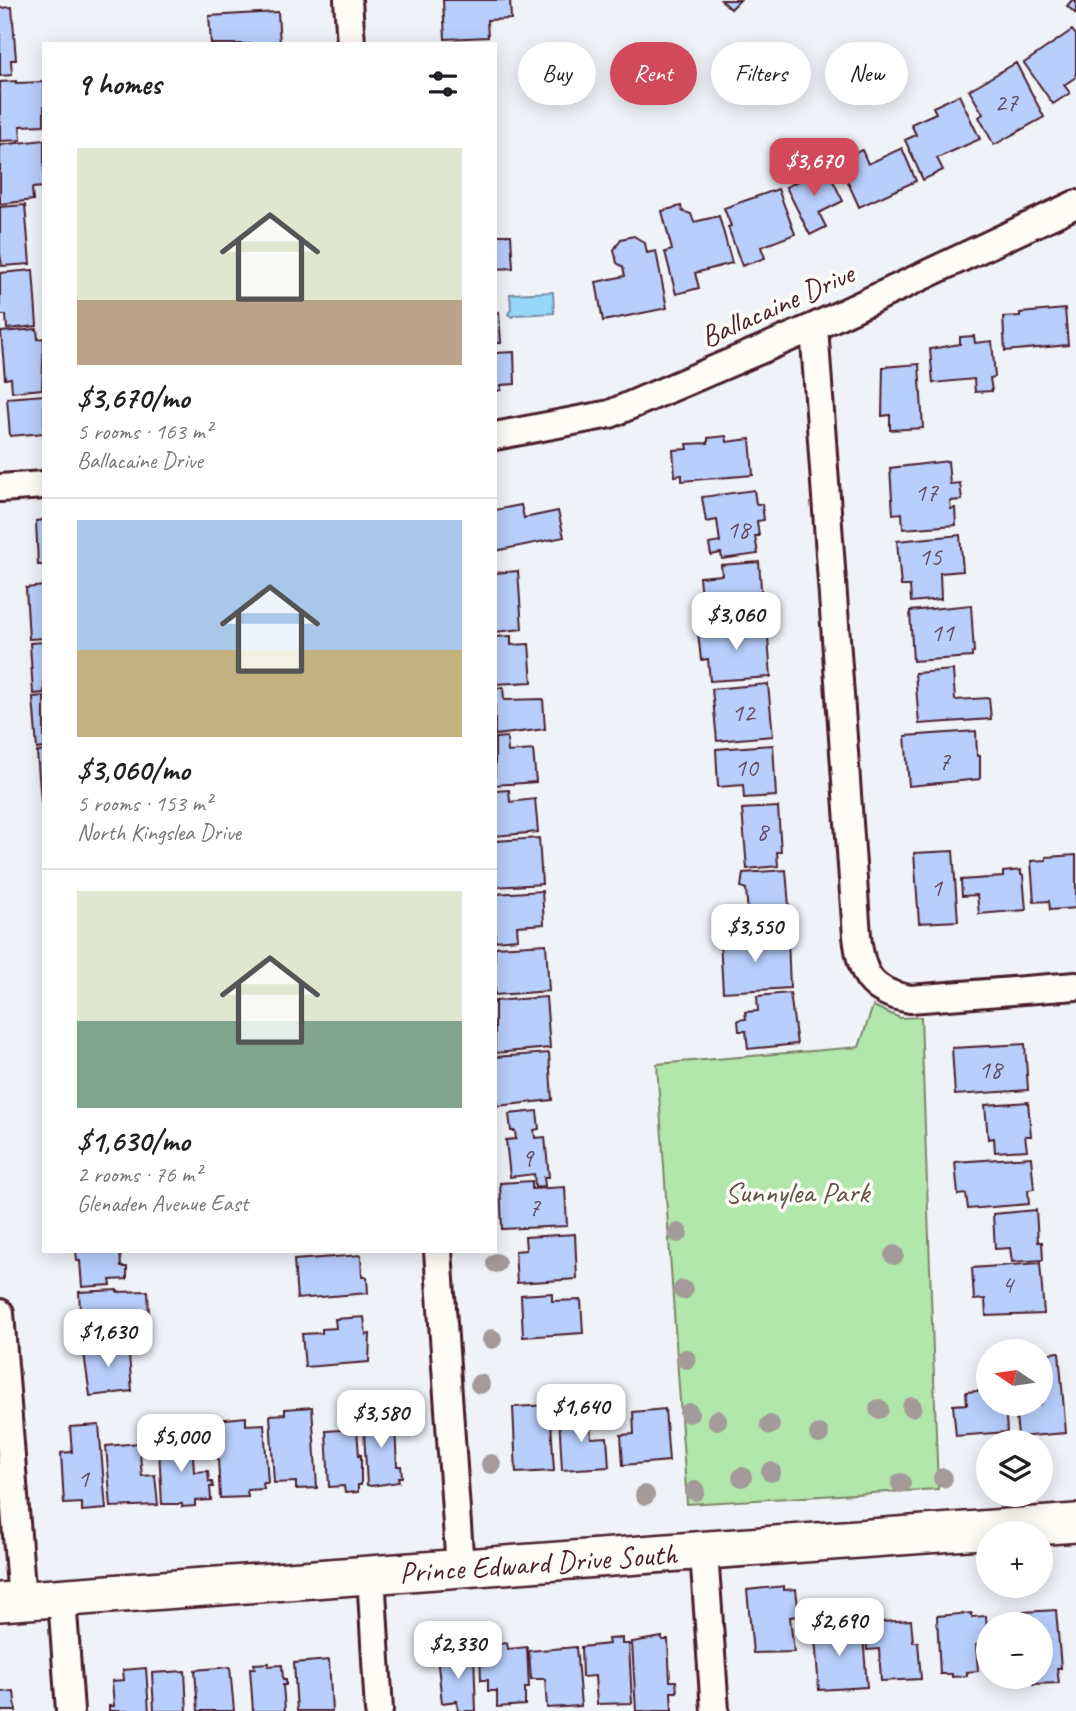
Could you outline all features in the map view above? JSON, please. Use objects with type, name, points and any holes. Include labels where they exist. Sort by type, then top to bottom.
[{"type":"street","points":[[348,0],[351,42]]},
{"type":"street","name":"Ballacaine Drive","points":[[497,436],[610,414],[814,327],[1076,204]]},
{"type":"street","points":[[814,327],[858,936],[866,975],[884,992],[910,999],[1076,986]]},
{"type":"street","points":[[0,488],[42,485]]},
{"type":"street","points":[[438,1253],[460,1568]]},
{"type":"street","points":[[0,1313],[11,1601]]},
{"type":"street","name":"Prince Edward Drive South","points":[[11,1601],[1076,1523]]},
{"type":"street","points":[[704,1552],[715,1711]]},
{"type":"street","points":[[371,1574],[379,1711]]},
{"type":"street","points":[[62,1598],[70,1711]]},
{"type":"green space","name":"Sunnylea Park","points":[[873,1006],[900,1018],[921,1017],[938,1489],[687,1504],[657,1064],[859,1047]]},
{"type":"water","points":[[553,292],[554,313],[512,317],[508,314],[511,309],[510,294]]},
{"type":"building","points":[[443,0],[510,0],[511,19],[487,20],[488,37],[445,39]]},
{"type":"building","points":[[721,0],[740,0],[731,9]]},
{"type":"building","points":[[1072,0],[1076,0],[1076,14],[1067,6]]},
{"type":"building","points":[[12,7],[16,60],[11,60],[12,75],[0,76],[0,8]]},
{"type":"building","points":[[278,12],[280,42],[211,42],[209,16]]},
{"type":"building","points":[[1072,30],[1076,35],[1076,77],[1064,85],[1070,93],[1053,104],[1024,63]]},
{"type":"building","points":[[1016,63],[1044,117],[994,145],[979,117],[983,114],[969,90]]},
{"type":"building","points":[[0,82],[42,82],[42,125],[20,126],[21,140],[0,141]]},
{"type":"building","points":[[959,95],[980,139],[937,158],[943,170],[923,180],[905,140],[916,135],[911,124],[936,113],[933,107]]},
{"type":"building","points":[[42,140],[42,187],[32,188],[33,200],[0,204],[0,145]]},
{"type":"building","points":[[902,148],[916,181],[859,207],[838,160],[862,150],[868,164]]},
{"type":"building","points":[[826,167],[843,201],[819,213],[826,227],[810,235],[786,187]]},
{"type":"building","points":[[778,189],[795,234],[761,247],[765,258],[742,266],[724,208]]},
{"type":"building","points":[[25,205],[30,264],[2,266],[0,207]]},
{"type":"building","points":[[681,206],[682,211],[691,214],[694,222],[719,216],[732,263],[695,273],[699,288],[676,294],[665,252],[672,250],[662,211]]},
{"type":"building","points":[[497,235],[511,235],[513,268],[497,269]]},
{"type":"building","points":[[634,236],[645,243],[647,253],[656,251],[667,308],[603,321],[596,282],[625,276],[623,267],[617,263],[614,250],[621,239]]},
{"type":"building","points":[[33,270],[37,326],[7,329],[6,315],[0,315],[0,273]]},
{"type":"building","points":[[1065,309],[1068,345],[1005,351],[1003,317]]},
{"type":"building","points":[[499,312],[501,343],[497,343]]},
{"type":"building","points":[[37,329],[38,339],[42,338],[42,389],[12,392],[11,378],[5,379],[1,332]]},
{"type":"building","points":[[974,336],[975,343],[992,341],[995,377],[990,378],[992,391],[975,392],[974,379],[933,383],[930,349],[960,344],[960,337]]},
{"type":"building","points":[[514,352],[515,384],[501,385],[501,390],[497,391],[497,353]]},
{"type":"building","points":[[919,364],[923,428],[890,430],[890,415],[882,416],[883,367]]},
{"type":"building","points":[[42,395],[42,433],[10,436],[7,398]]},
{"type":"building","points":[[726,436],[727,442],[750,439],[753,475],[682,481],[682,475],[675,476],[673,450],[688,449],[687,444],[708,443],[708,438]]},
{"type":"building","points":[[948,461],[950,484],[960,483],[962,500],[950,501],[951,509],[955,508],[956,525],[903,529],[902,513],[893,514],[890,468]]},
{"type":"building","points":[[754,490],[756,504],[762,504],[764,520],[757,521],[759,536],[755,536],[758,554],[722,559],[721,553],[711,555],[709,544],[720,542],[717,520],[706,522],[702,497]]},
{"type":"building","points":[[521,505],[524,518],[558,511],[564,537],[497,551],[497,510]]},
{"type":"building","points":[[42,520],[42,565],[38,565],[36,521]]},
{"type":"building","points":[[960,535],[963,571],[940,573],[941,599],[911,602],[910,586],[901,586],[897,541]]},
{"type":"building","points":[[759,562],[762,600],[756,600],[757,615],[703,619],[699,577],[722,575],[721,565]]},
{"type":"building","points":[[518,571],[522,629],[497,632],[497,573]]},
{"type":"building","points":[[42,586],[42,638],[29,639],[26,588]]},
{"type":"building","points":[[971,605],[972,657],[913,661],[910,611]]},
{"type":"building","points":[[767,623],[771,677],[710,681],[708,659],[701,660],[698,632],[705,631],[705,628]]},
{"type":"building","points":[[511,636],[511,645],[529,644],[532,682],[497,684],[497,637]]},
{"type":"building","points":[[42,642],[42,693],[33,694],[30,643]]},
{"type":"building","points":[[953,670],[955,700],[989,698],[991,719],[919,724],[915,673]]},
{"type":"building","points":[[768,684],[773,736],[717,741],[712,689]]},
{"type":"building","points":[[503,687],[504,700],[543,699],[545,729],[497,735],[497,688]]},
{"type":"building","points":[[42,696],[42,748],[37,749],[33,697]]},
{"type":"building","points":[[976,731],[980,779],[909,786],[905,736]]},
{"type":"building","points":[[507,737],[508,752],[533,750],[536,782],[497,785],[497,738]]},
{"type":"building","points":[[773,745],[776,796],[744,798],[743,785],[718,787],[716,749]]},
{"type":"building","points":[[42,751],[41,802],[37,752]]},
{"type":"building","points":[[509,790],[510,802],[535,799],[538,832],[497,836],[497,791]]},
{"type":"building","points":[[778,807],[781,852],[777,852],[778,866],[747,869],[742,809]]},
{"type":"building","points":[[539,838],[542,884],[497,887],[497,841]]},
{"type":"building","points":[[953,851],[958,921],[919,923],[914,853]]},
{"type":"building","points":[[1076,855],[1076,908],[1050,910],[1049,901],[1034,902],[1031,861]]},
{"type":"building","points":[[786,870],[791,930],[733,935],[732,916],[748,914],[746,889],[741,887],[743,873]]},
{"type":"building","points":[[1021,870],[1026,910],[979,914],[977,895],[962,896],[961,880],[1003,877],[1003,872]]},
{"type":"building","points":[[542,891],[544,924],[517,926],[518,939],[497,941],[497,894]]},
{"type":"building","points":[[788,937],[790,988],[723,992],[720,941]]},
{"type":"building","points":[[546,944],[549,991],[497,995],[497,947]]},
{"type":"building","points":[[790,993],[797,1044],[748,1049],[746,1031],[739,1031],[738,1020],[746,1019],[745,1012],[758,1011],[757,996]]},
{"type":"building","points":[[546,997],[550,1048],[497,1053],[497,1001]]},
{"type":"building","points":[[1025,1044],[1028,1090],[955,1095],[952,1048]]},
{"type":"building","points":[[549,1053],[552,1100],[497,1106],[497,1057]]},
{"type":"building","points":[[1028,1102],[1031,1136],[1025,1136],[1027,1150],[995,1152],[994,1138],[988,1139],[985,1105]]},
{"type":"building","points":[[537,1111],[539,1129],[534,1130],[535,1138],[545,1137],[549,1177],[544,1177],[545,1186],[535,1187],[534,1174],[510,1177],[506,1140],[516,1139],[515,1131],[511,1131],[509,1114]]},
{"type":"building","points":[[1031,1157],[1034,1189],[1028,1190],[1029,1204],[968,1209],[966,1194],[958,1195],[955,1162]]},
{"type":"building","points":[[532,1181],[532,1189],[565,1187],[567,1226],[502,1229],[500,1183]]},
{"type":"building","points":[[1036,1210],[1038,1242],[1042,1242],[1043,1260],[1012,1262],[1010,1248],[995,1249],[993,1214]]},
{"type":"building","points":[[575,1234],[577,1279],[517,1283],[515,1251],[526,1250],[525,1237]]},
{"type":"building","points":[[76,1253],[120,1253],[121,1267],[127,1267],[127,1279],[110,1280],[111,1285],[82,1287],[80,1261],[77,1261]]},
{"type":"building","points":[[361,1255],[362,1277],[367,1277],[368,1293],[297,1299],[294,1260]]},
{"type":"building","points":[[1040,1263],[1044,1314],[986,1316],[985,1299],[974,1300],[972,1268]]},
{"type":"building","points":[[148,1291],[149,1317],[120,1319],[121,1337],[112,1338],[113,1340],[82,1342],[79,1292]]},
{"type":"building","points":[[552,1293],[552,1301],[581,1300],[583,1333],[523,1337],[521,1295]]},
{"type":"building","points":[[364,1317],[366,1335],[370,1334],[369,1362],[305,1367],[302,1334],[322,1333],[322,1329],[336,1328],[335,1319]]},
{"type":"building","points":[[128,1343],[132,1391],[90,1396],[83,1346]]},
{"type":"building","points":[[1059,1352],[1066,1433],[1053,1434],[1053,1430],[1017,1430],[1016,1416],[1054,1416],[1054,1353]]},
{"type":"building","points":[[976,1391],[976,1416],[1006,1416],[1007,1430],[976,1430],[976,1434],[956,1436],[953,1405],[967,1404],[966,1392]]},
{"type":"building","points":[[550,1405],[554,1471],[516,1473],[513,1407]]},
{"type":"building","points":[[312,1407],[317,1488],[296,1489],[296,1482],[274,1483],[270,1415],[285,1414],[285,1409]]},
{"type":"building","points":[[665,1409],[669,1461],[623,1465],[621,1435],[634,1434],[633,1412]]},
{"type":"building","points":[[589,1412],[591,1438],[607,1437],[609,1467],[562,1470],[559,1414]]},
{"type":"building","points":[[392,1413],[397,1466],[401,1466],[402,1477],[398,1477],[399,1482],[367,1485],[363,1414]]},
{"type":"building","points":[[246,1417],[246,1425],[264,1424],[268,1483],[263,1483],[264,1489],[247,1490],[248,1497],[220,1498],[216,1420]]},
{"type":"building","points":[[99,1425],[106,1509],[82,1511],[82,1503],[64,1504],[61,1453],[72,1452],[70,1427]]},
{"type":"building","points":[[167,1429],[168,1442],[192,1441],[194,1472],[208,1471],[209,1482],[212,1482],[213,1487],[210,1487],[211,1500],[195,1501],[195,1506],[162,1504],[158,1430]]},
{"type":"building","points":[[357,1429],[359,1456],[361,1455],[361,1485],[358,1485],[358,1492],[345,1493],[344,1486],[329,1487],[326,1431]]},
{"type":"building","points":[[139,1443],[142,1476],[155,1475],[158,1505],[111,1507],[106,1446]]},
{"type":"building","points":[[784,1586],[784,1590],[796,1589],[799,1616],[790,1617],[794,1652],[753,1653],[747,1590]]},
{"type":"building","points":[[1056,1610],[1061,1668],[1057,1668],[1059,1683],[1053,1683],[1053,1612],[1023,1612]]},
{"type":"building","points":[[972,1613],[972,1617],[976,1617],[976,1671],[967,1672],[967,1676],[952,1677],[952,1674],[940,1674],[937,1616]]},
{"type":"building","points":[[911,1620],[913,1642],[918,1642],[921,1679],[881,1681],[879,1649],[867,1650],[866,1623]]},
{"type":"building","points":[[842,1622],[843,1637],[863,1635],[867,1687],[819,1690],[814,1624]]},
{"type":"building","points":[[662,1637],[662,1640],[668,1640],[670,1681],[676,1681],[677,1692],[671,1692],[672,1711],[636,1711],[632,1642]]},
{"type":"building","points":[[622,1638],[622,1644],[629,1644],[632,1703],[597,1704],[595,1676],[582,1677],[581,1647],[609,1644],[608,1639]]},
{"type":"building","points":[[507,1643],[508,1649],[527,1647],[529,1688],[525,1688],[525,1705],[497,1707],[497,1691],[488,1691],[488,1680],[481,1680],[480,1651],[495,1650],[495,1644]]},
{"type":"building","points":[[576,1647],[581,1706],[547,1708],[545,1679],[531,1679],[529,1651]]},
{"type":"building","points":[[474,1654],[476,1711],[458,1711],[457,1701],[442,1703],[437,1656]]},
{"type":"building","points":[[329,1660],[332,1711],[297,1711],[294,1663]]},
{"type":"building","points":[[269,1663],[268,1666],[282,1665],[283,1679],[286,1679],[286,1685],[283,1685],[285,1711],[253,1711],[250,1668],[255,1668],[254,1664]]},
{"type":"building","points":[[230,1667],[234,1711],[198,1711],[195,1670]]},
{"type":"building","points":[[146,1668],[149,1711],[109,1711],[109,1706],[114,1706],[112,1681],[124,1680],[123,1670]]},
{"type":"building","points":[[185,1671],[187,1711],[154,1711],[152,1673]]},
{"type":"building","points":[[14,1691],[16,1711],[0,1711],[0,1692]]}]
